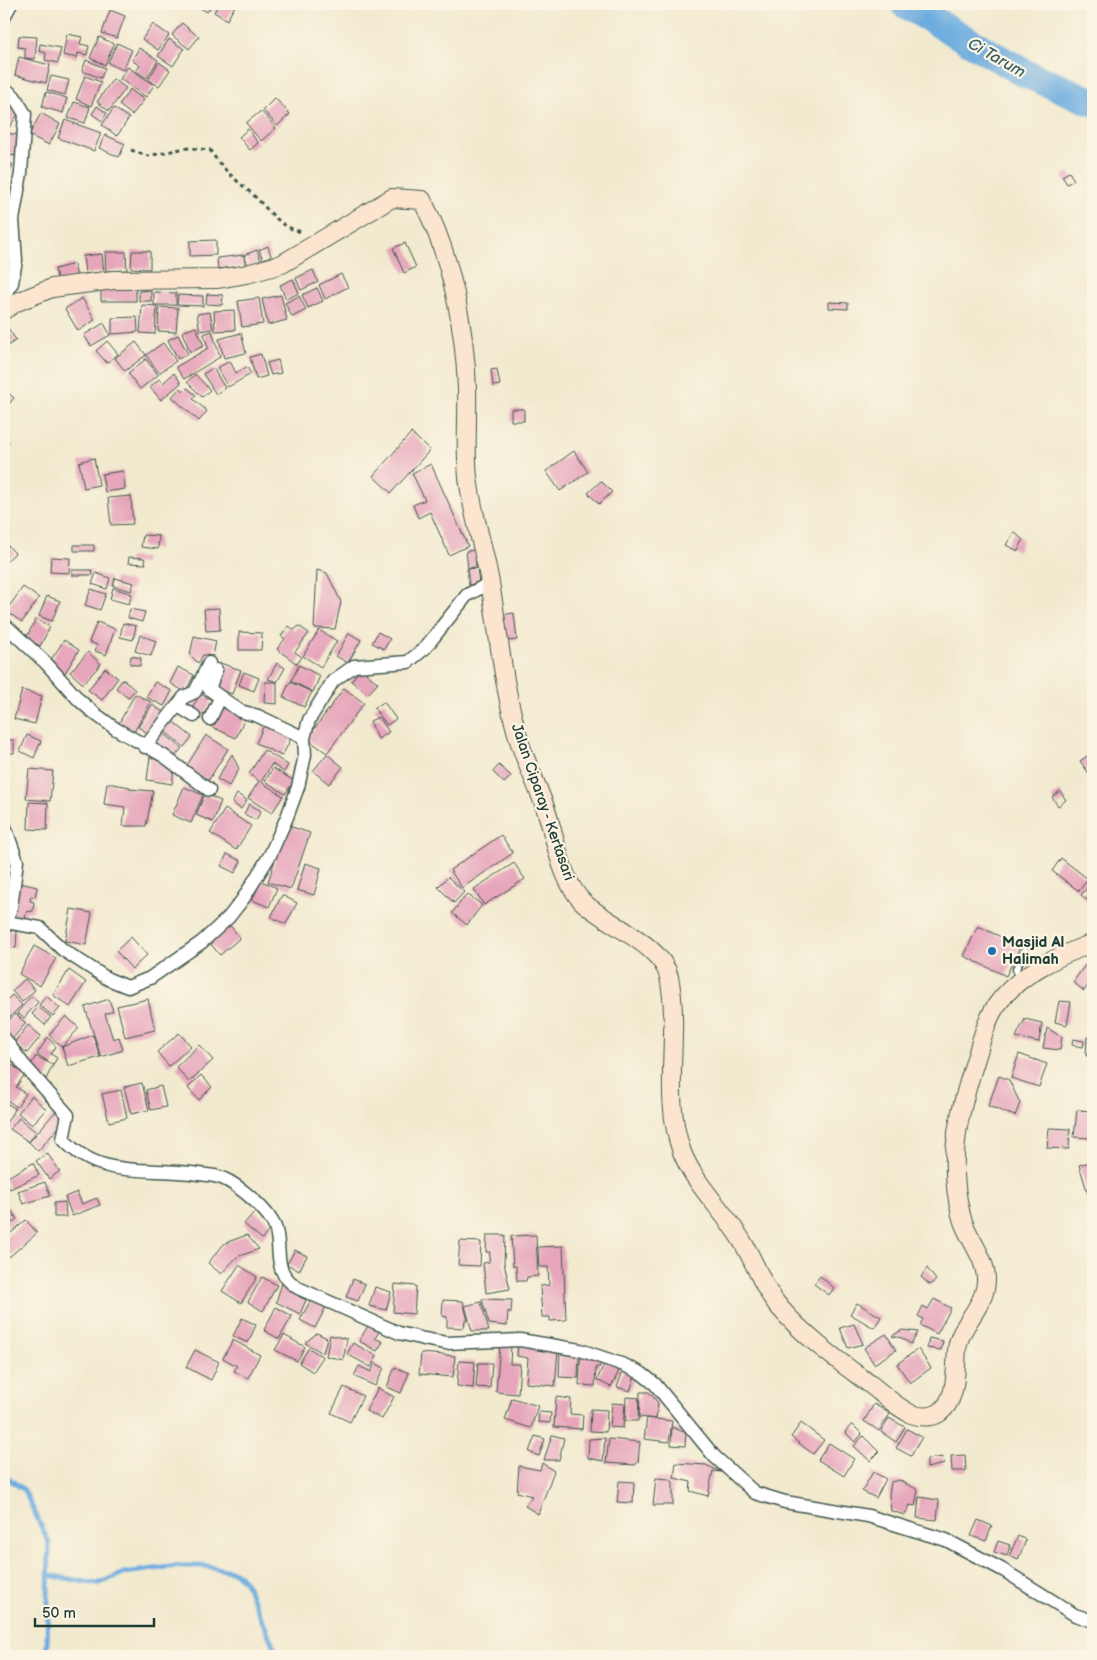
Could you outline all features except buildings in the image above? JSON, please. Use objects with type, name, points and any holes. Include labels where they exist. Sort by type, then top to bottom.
[{"type":"main road","name":"Jalan Ciparay - Kertasari","points":[[4,310],[17,302],[52,288],[113,280],[218,279],[247,274],[282,264],[392,198],[422,200],[435,224],[448,264],[462,339],[467,383],[468,480],[490,583],[502,672],[519,740],[546,809],[571,887],[583,902],[651,950],[668,972],[673,1014],[674,1123],[683,1155],[692,1172],[742,1240],[767,1291],[807,1336],[911,1414],[933,1416],[942,1411],[950,1398],[961,1330],[971,1319],[985,1289],[986,1273],[961,1215],[955,1181],[957,1120],[987,1025],[996,1005],[1019,983],[1042,966],[1068,952],[1093,943]]},
{"type":"street","points":[[4,18],[11,4]]},
{"type":"street","points":[[4,88],[14,96],[25,114],[21,173],[13,220],[16,260],[12,283],[4,295]]},
{"type":"street","points":[[4,824],[17,861],[11,908],[5,925],[40,928],[68,954],[108,979],[128,987],[150,978],[202,942],[229,917],[243,899],[270,855],[287,817],[298,787],[304,755],[304,738],[309,720],[333,681],[354,666],[408,662],[425,648],[467,595],[490,583]]},
{"type":"street","points":[[4,624],[46,663],[86,706],[116,729],[164,756],[209,790]]},
{"type":"street","points":[[145,746],[184,697],[194,692],[212,667],[209,689],[220,698],[240,711],[258,716],[304,738]]},
{"type":"street","points":[[210,719],[220,698]]},
{"type":"street","points":[[178,706],[194,716]]},
{"type":"street","points":[[4,1038],[23,1064],[68,1115],[62,1140],[74,1152],[90,1162],[128,1170],[186,1172],[222,1178],[253,1199],[267,1214],[276,1229],[281,1269],[286,1280],[298,1288],[399,1333],[424,1339],[446,1343],[520,1340],[580,1350],[624,1365],[641,1373],[654,1384],[714,1456],[755,1493],[785,1502],[868,1516],[946,1540],[1003,1570],[1066,1611],[1093,1621]]},
{"type":"lane","points":[[1019,983],[1016,969],[1025,950]]},
{"type":"path","points":[[131,150],[148,156],[186,148],[210,150],[233,179],[252,194],[269,213],[294,231],[304,232],[307,237]]},
{"type":"waterway","name":"Ci Tarum","points":[[905,4],[1024,73],[1093,102]]},
{"type":"waterway","points":[[4,1475],[24,1490],[49,1543],[47,1647],[44,1656]]},
{"type":"waterway","points":[[48,1575],[97,1584],[124,1573],[177,1566],[206,1566],[235,1572],[245,1582],[278,1656]]},
{"type":"place","name":"Masjid Al Halimah","points":[[992,951]]}]
